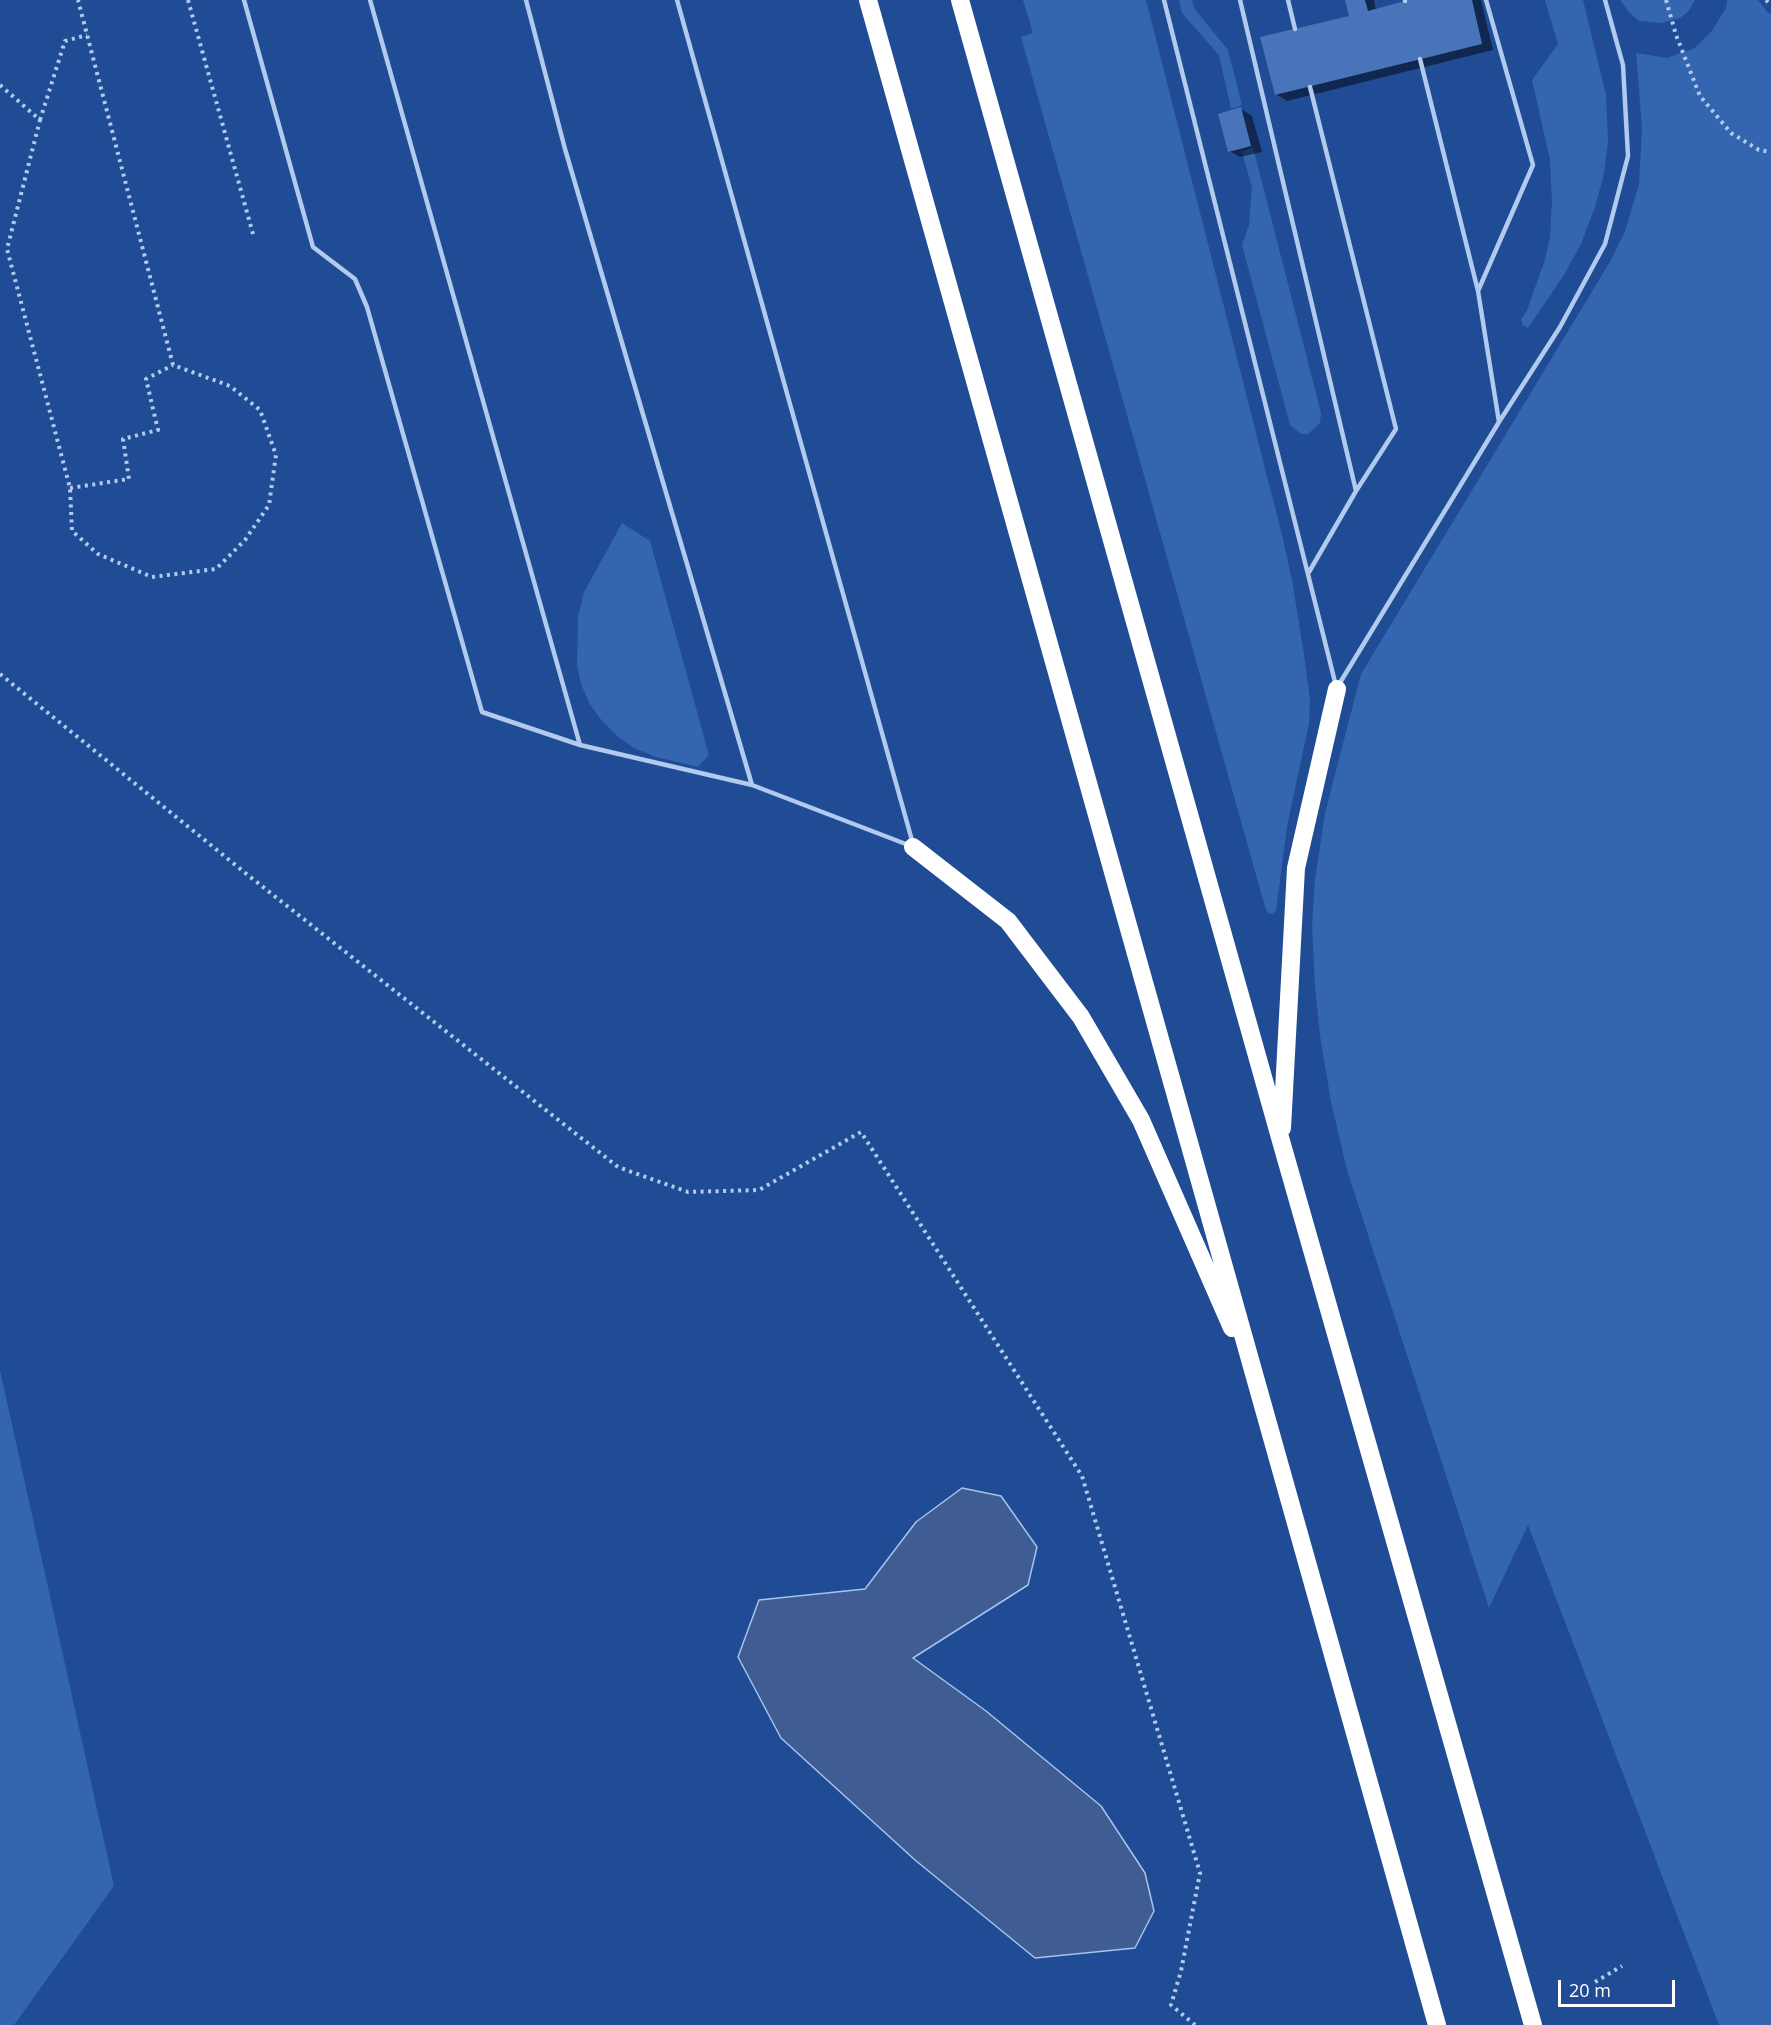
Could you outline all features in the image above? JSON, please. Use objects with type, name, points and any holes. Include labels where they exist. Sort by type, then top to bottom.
[{"type":"highway","points":[[868,0],[1437,2025]]},
{"type":"highway","points":[[960,0],[1533,2025]]},
{"type":"highway","points":[[1281,1141],[1296,868],[1337,689]]},
{"type":"highway","points":[[913,847],[1008,921],[1081,1017],[1141,1120],[1260,1390]]},
{"type":"lane","points":[[244,0],[314,248],[355,279],[367,307],[482,712],[580,745],[752,785],[913,847]]},
{"type":"lane","points":[[370,0],[580,745]]},
{"type":"lane","points":[[526,0],[565,149],[752,785]]},
{"type":"lane","points":[[677,0],[913,847]]},
{"type":"lane","points":[[1164,0],[1337,689]]},
{"type":"lane","points":[[1240,0],[1356,491]]},
{"type":"lane","points":[[1288,0],[1295,29]]},
{"type":"lane","points":[[1478,291],[1533,165],[1486,0]]},
{"type":"lane","points":[[1337,689],[1499,422],[1560,327],[1605,244],[1628,156],[1623,65],[1605,0]]},
{"type":"lane","points":[[1420,59],[1478,291],[1499,422]]},
{"type":"lane","points":[[1309,572],[1356,491],[1396,429],[1310,87]]},
{"type":"path","points":[[78,0],[173,365]]},
{"type":"path","points":[[188,0],[253,234]]},
{"type":"path","points":[[1666,0],[1676,35],[1700,96],[1731,133],[1759,150],[1771,152]]},
{"type":"path","points":[[1766,0],[1771,5]]},
{"type":"path","points":[[70,488],[129,478],[123,439],[158,430],[146,378],[173,365],[230,386],[260,410],[276,456],[269,505],[245,540],[216,569],[152,577],[98,554],[72,531],[70,488],[7,249],[40,120],[65,41],[87,35]]},
{"type":"path","points":[[0,85],[40,120]]},
{"type":"path","points":[[0,674],[244,872],[618,1167],[688,1192],[759,1190],[861,1132],[1082,1476],[1200,1873],[1181,1971],[1171,2005],[1195,2025]]},
{"type":"path","points":[[1595,1982],[1622,1966]]},
{"type":"shaded area","points":[[1023,0],[1146,0],[1283,539],[1303,648],[1310,699],[1309,723],[1287,827],[1276,911],[1272,914],[1268,913],[1265,907],[1021,37],[1033,33]]},
{"type":"shaded area","points":[[1179,0],[1192,0],[1194,8],[1228,50],[1242,105],[1231,109],[1219,55],[1182,13]]},
{"type":"shaded area","points":[[1545,0],[1583,0],[1606,95],[1608,141],[1604,174],[1581,244],[1564,275],[1528,328],[1521,320],[1527,310],[1545,260],[1550,237],[1552,201],[1550,160],[1532,80],[1558,44]]},
{"type":"shaded area","points":[[1620,0],[1695,0],[1688,12],[1680,18],[1661,23],[1639,21]]},
{"type":"shaded area","points":[[1727,0],[1758,0],[1768,13],[1771,13],[1771,2025],[1719,2025],[1528,1525],[1489,1608],[1347,1170],[1331,1102],[1320,1036],[1312,926],[1315,879],[1325,813],[1361,674],[1611,260],[1625,231],[1639,184],[1642,128],[1636,53],[1667,58],[1695,48],[1711,32],[1726,8]]},
{"type":"shaded area","points":[[1253,147],[1321,413],[1320,423],[1308,434],[1301,434],[1290,425],[1242,245],[1249,225],[1252,188],[1242,152]]},
{"type":"shaded area","points":[[622,523],[650,541],[709,755],[698,767],[656,757],[634,748],[617,736],[589,703],[581,684],[577,666],[578,616],[584,592]]},
{"type":"shaded area","points":[[0,1370],[114,1886],[14,2025],[0,2025]]},
{"type":"shaded area","points":[[962,1488],[1001,1496],[1037,1547],[1028,1585],[913,1658],[986,1711],[1101,1806],[1145,1873],[1154,1911],[1135,1948],[1035,1958],[915,1860],[781,1738],[738,1657],[759,1600],[865,1589],[916,1522]]},
{"type":"building","points":[[1345,0],[1365,0],[1368,11],[1409,0],[1472,0],[1482,44],[1275,95],[1260,37],[1349,16]]},
{"type":"building","points":[[1241,107],[1251,146],[1228,152],[1218,114]]}]
